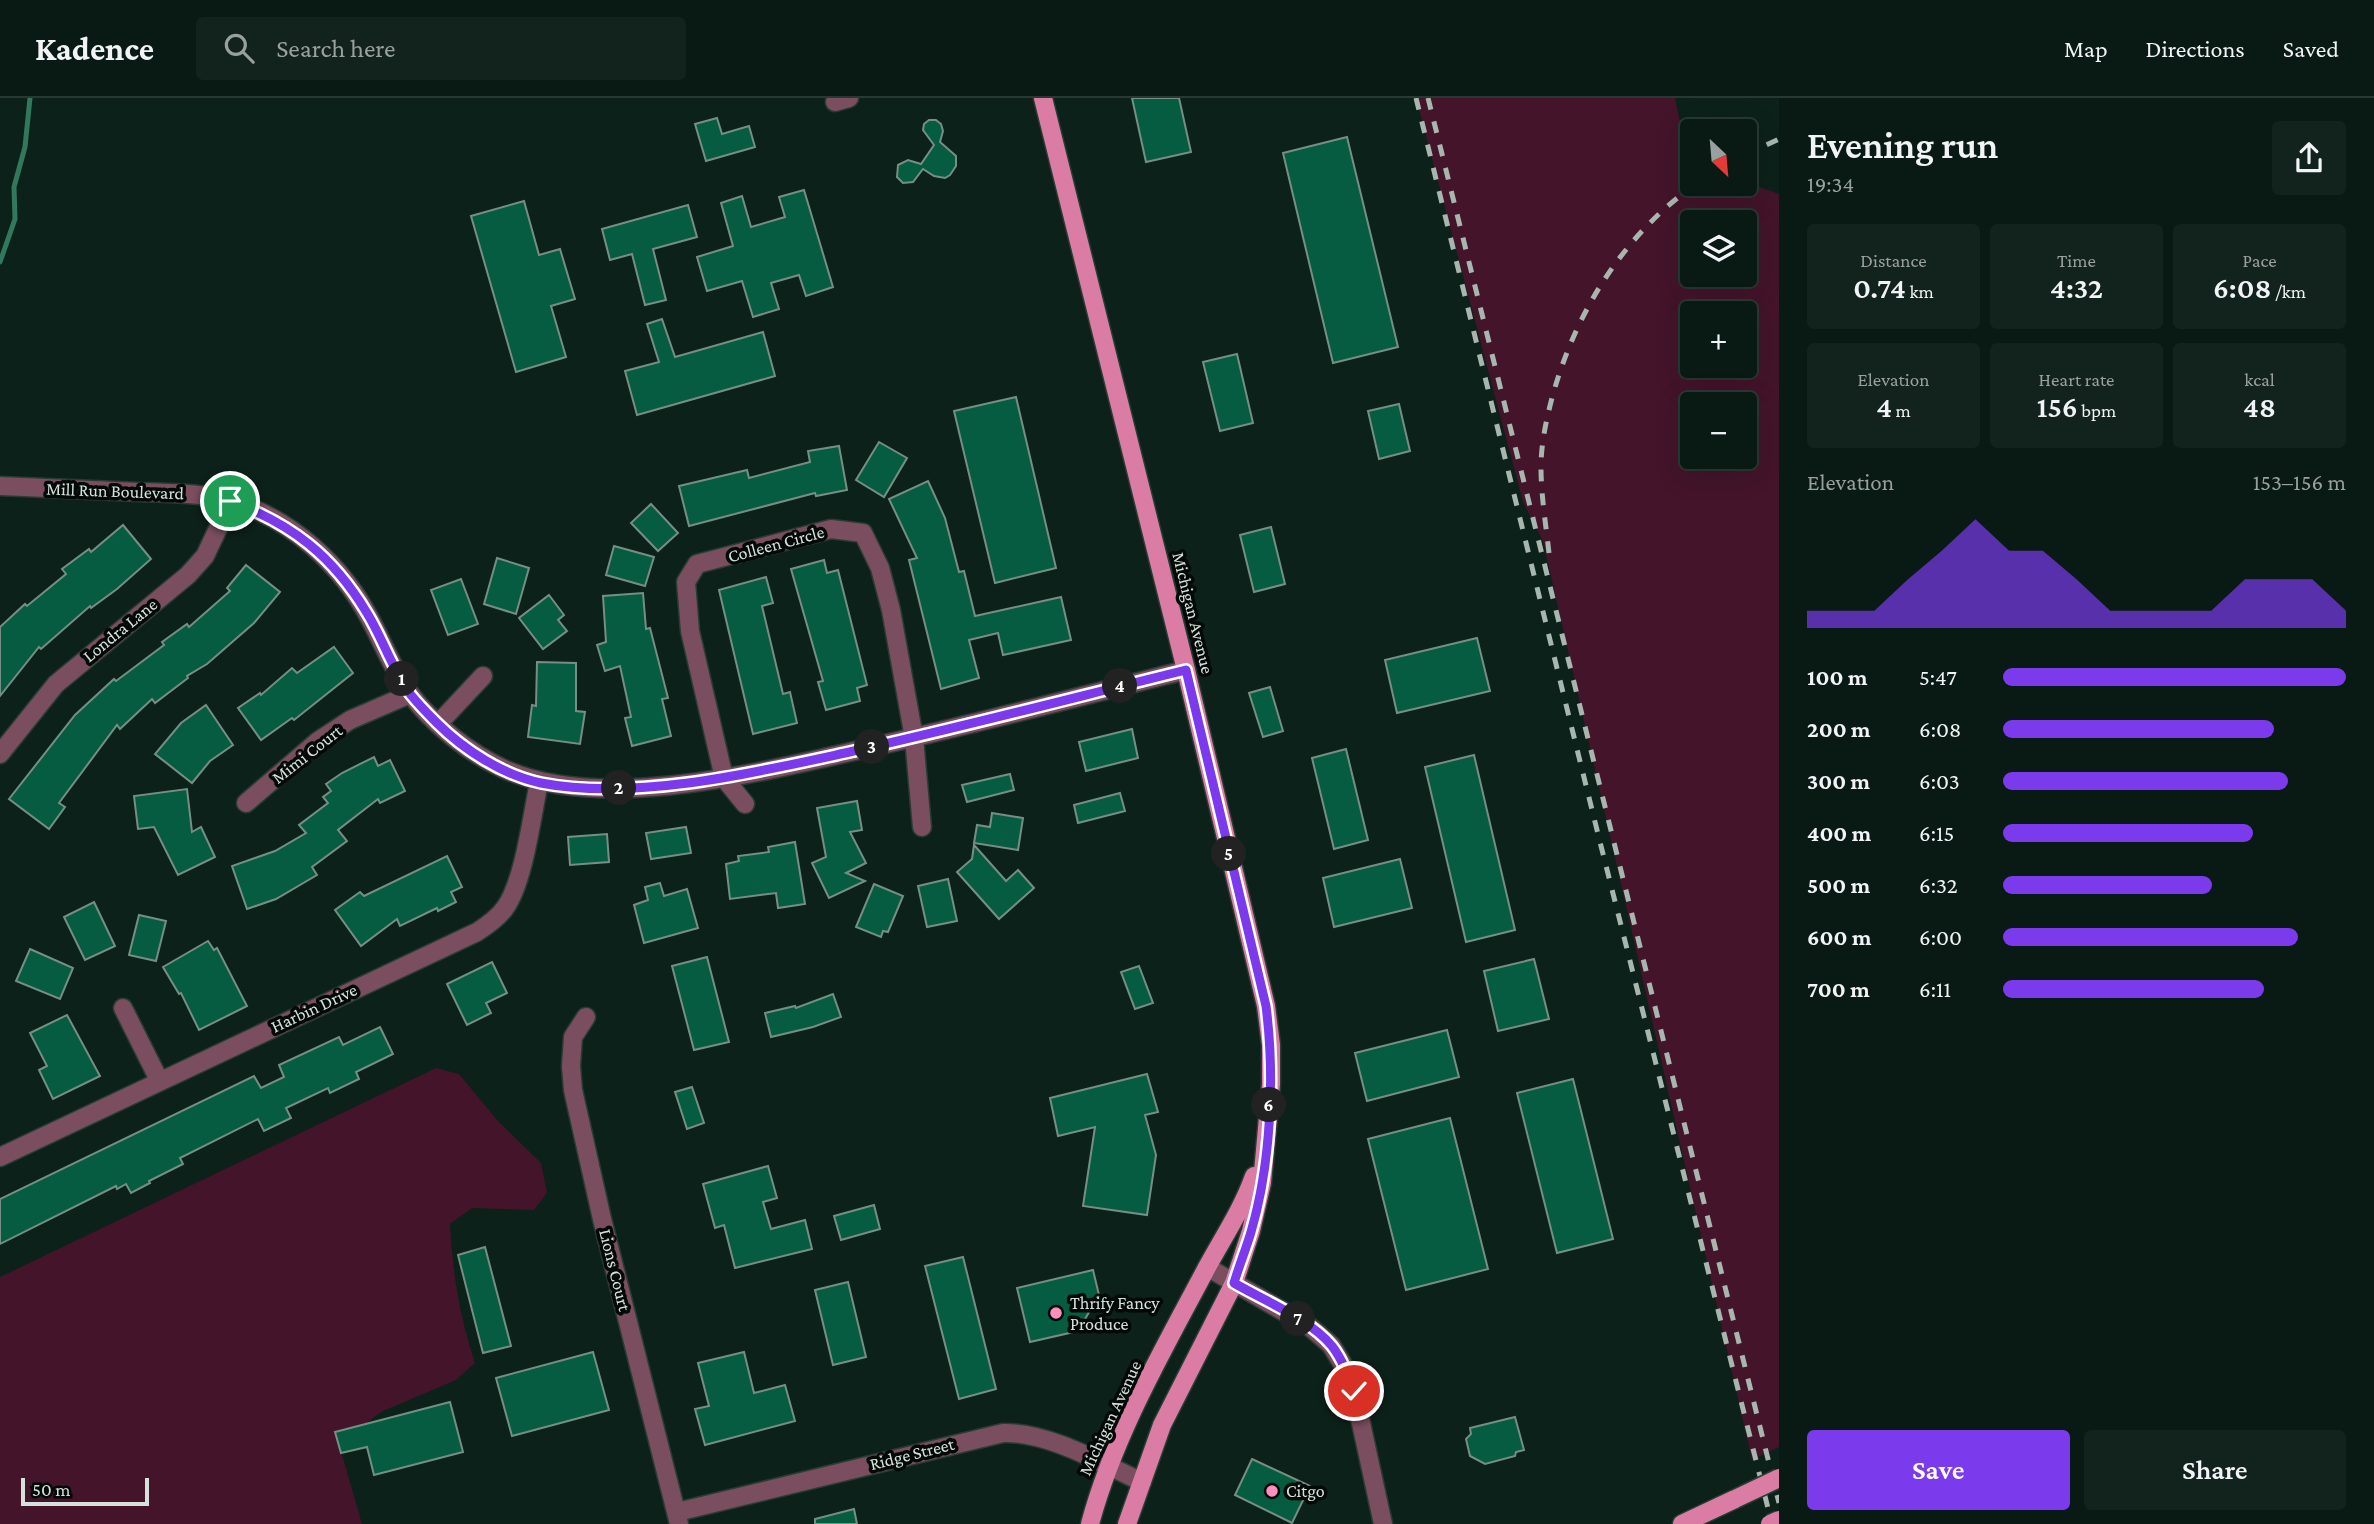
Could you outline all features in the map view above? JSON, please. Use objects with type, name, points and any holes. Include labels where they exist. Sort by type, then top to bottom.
[{"type":"main road","name":"Michigan Avenue","points":[[1043,98],[1186,670],[1266,1006],[1271,1045],[1262,1183],[1251,1231],[1234,1283],[1162,1424],[1127,1524]]},
{"type":"main road","name":"Michigan Avenue","points":[[1090,1524],[1108,1466],[1207,1267],[1232,1226],[1251,1187],[1266,1143]]},
{"type":"main road","points":[[1682,1524],[1779,1478]]},
{"type":"main road","points":[[1770,1524],[1779,1520]]},
{"type":"street","name":"Mill Run Boulevard","points":[[0,486],[195,495],[230,501],[258,511],[286,526],[316,548],[344,580],[368,613],[410,694],[438,723],[462,745],[501,768],[539,782],[578,787],[620,788],[724,778],[914,738],[1186,670]]},
{"type":"street","name":"Londra Lane","points":[[0,754],[56,684],[188,575],[205,556],[230,501]]},
{"type":"street","name":"Colleen Circle","points":[[724,778],[690,631],[686,582],[697,564],[831,529],[863,533],[880,568],[891,610],[914,738]]},
{"type":"street","points":[[438,723],[483,676]]},
{"type":"street","name":"Mimi Court","points":[[246,803],[318,741],[350,720],[410,694]]},
{"type":"street","points":[[914,738],[922,827]]},
{"type":"street","points":[[724,778],[745,804]]},
{"type":"street","name":"Harbin Drive","points":[[0,1157],[477,932],[492,922],[506,907],[517,886],[539,782]]},
{"type":"street","points":[[123,1008],[159,1080]]},
{"type":"street","name":"Lions Court","points":[[586,1017],[573,1037],[573,1090],[602,1219],[678,1518]]},
{"type":"street","points":[[1207,1267],[1310,1326],[1331,1345],[1345,1368],[1354,1391],[1383,1524]]},
{"type":"street","name":"Ridge Street","points":[[678,1518],[1003,1433],[1034,1437],[1091,1457],[1142,1482]]},
{"type":"shaded area","points":[[1416,98],[1675,98],[1680,121],[1680,196],[1757,196],[1757,186],[1779,194],[1779,1447],[1752,1460],[1543,541],[1523,502]]},
{"type":"shaded area","points":[[436,1068],[459,1074],[498,1121],[541,1163],[547,1193],[534,1210],[472,1208],[450,1224],[458,1294],[475,1363],[456,1380],[381,1412],[339,1444],[362,1524],[0,1524],[0,1277]]},
{"type":"building","points":[[1132,98],[1179,98],[1191,152],[1146,162]]},
{"type":"building","points":[[717,118],[722,134],[749,126],[755,147],[706,161],[695,124]]},
{"type":"building","points":[[929,120],[936,120],[941,124],[943,131],[940,142],[956,156],[956,166],[945,178],[934,176],[923,169],[913,182],[903,183],[897,177],[898,165],[908,160],[921,164],[934,145],[923,130],[924,124]]},
{"type":"building","points":[[1347,137],[1398,347],[1333,363],[1283,153]]},
{"type":"building","points":[[804,190],[833,287],[806,296],[799,275],[771,283],[779,309],[753,317],[742,281],[707,291],[697,257],[733,246],[721,203],[742,196],[751,227],[785,217],[779,197]]},
{"type":"building","points":[[524,201],[539,255],[560,249],[575,299],[551,306],[566,357],[516,372],[471,216]]},
{"type":"building","points":[[688,205],[697,237],[653,249],[666,300],[645,305],[632,254],[610,260],[602,229]]},
{"type":"building","points":[[662,319],[675,357],[763,332],[775,376],[637,415],[625,371],[659,362],[647,324]]},
{"type":"building","points":[[1237,354],[1253,423],[1220,431],[1203,362]]},
{"type":"building","points":[[1016,397],[1056,568],[995,583],[954,411]]},
{"type":"building","points":[[1399,404],[1410,451],[1379,459],[1368,411]]},
{"type":"building","points":[[879,442],[907,458],[884,497],[856,480]]},
{"type":"building","points":[[839,446],[847,490],[816,496],[815,493],[689,526],[679,486],[747,470],[749,478],[810,462],[808,451]]},
{"type":"building","points":[[928,481],[945,518],[959,572],[964,571],[975,616],[1061,597],[1071,640],[1003,655],[998,633],[969,640],[979,678],[941,689],[909,560],[917,558],[889,499]]},
{"type":"building","points":[[651,504],[678,533],[658,551],[631,523]]},
{"type":"building","points":[[123,525],[151,559],[117,589],[91,608],[90,606],[41,649],[39,647],[0,696],[0,627],[25,604],[27,606],[66,574],[62,569],[89,549],[91,552]]},
{"type":"building","points":[[1271,527],[1285,584],[1254,592],[1240,535]]},
{"type":"building","points":[[614,546],[654,557],[645,586],[606,575]]},
{"type":"building","points":[[497,558],[529,568],[516,614],[484,604]]},
{"type":"building","points":[[824,560],[827,573],[838,570],[867,685],[857,688],[860,701],[826,710],[818,682],[823,681],[791,569]]},
{"type":"building","points":[[246,565],[280,592],[254,623],[207,664],[187,676],[188,678],[155,703],[152,699],[120,729],[117,725],[59,803],[65,807],[49,829],[9,799],[75,715],[114,679],[116,681],[164,645],[162,642],[187,624],[189,627],[230,591],[227,588]]},
{"type":"building","points":[[766,577],[773,603],[762,606],[783,694],[790,692],[797,723],[753,734],[719,590]]},
{"type":"building","points":[[461,579],[478,624],[448,635],[431,590]]},
{"type":"building","points":[[643,593],[646,629],[650,628],[668,698],[662,699],[671,736],[632,746],[625,718],[631,717],[620,666],[605,671],[597,645],[606,642],[603,596]]},
{"type":"building","points":[[549,595],[564,615],[558,620],[567,631],[543,649],[519,618]]},
{"type":"building","points":[[1477,638],[1490,691],[1397,713],[1385,660]]},
{"type":"building","points":[[334,647],[353,673],[294,720],[292,718],[261,740],[238,708],[260,693],[261,695],[292,668],[297,673]]},
{"type":"building","points":[[537,662],[576,663],[576,711],[585,712],[580,744],[528,737],[532,705],[536,706]]},
{"type":"building","points":[[1270,687],[1283,731],[1263,737],[1249,693]]},
{"type":"building","points":[[206,705],[233,745],[210,761],[192,783],[155,754],[181,723]]},
{"type":"building","points":[[1132,729],[1138,758],[1086,771],[1079,742]]},
{"type":"building","points":[[1346,749],[1368,840],[1334,849],[1312,758]]},
{"type":"building","points":[[1474,755],[1515,930],[1466,942],[1425,767]]},
{"type":"building","points":[[374,757],[378,766],[390,760],[405,791],[380,803],[378,799],[338,830],[347,841],[312,867],[317,875],[276,899],[247,909],[232,866],[275,851],[306,833],[299,825],[328,803],[323,797],[331,791],[326,784]]},
{"type":"building","points":[[1010,774],[1014,790],[967,802],[962,785]]},
{"type":"building","points":[[187,789],[192,832],[201,827],[215,857],[178,875],[154,827],[138,829],[134,796]]},
{"type":"building","points":[[1120,793],[1125,811],[1078,823],[1074,805]]},
{"type":"building","points":[[857,801],[862,830],[850,832],[866,863],[846,873],[865,881],[829,898],[812,863],[826,857],[817,808]]},
{"type":"building","points":[[992,813],[1023,818],[1018,850],[974,843],[977,825],[990,827]]},
{"type":"building","points":[[686,827],[691,853],[651,859],[646,833]]},
{"type":"building","points":[[607,834],[609,862],[570,865],[568,837]]},
{"type":"building","points":[[795,842],[805,904],[778,908],[776,893],[730,899],[726,864],[739,861],[738,856],[769,852],[768,847]]},
{"type":"building","points":[[974,845],[1006,881],[1018,870],[1034,888],[999,919],[957,872],[972,859]]},
{"type":"building","points":[[447,856],[462,887],[451,892],[456,902],[400,926],[397,919],[361,946],[335,910],[360,892],[364,896]]},
{"type":"building","points":[[1400,859],[1412,908],[1334,927],[1323,878]]},
{"type":"building","points":[[948,879],[957,921],[927,927],[918,886]]},
{"type":"building","points":[[660,883],[664,896],[687,889],[698,928],[644,943],[634,905],[648,900],[645,887]]},
{"type":"building","points":[[874,884],[903,896],[888,932],[883,931],[881,937],[856,927]]},
{"type":"building","points":[[94,902],[115,946],[85,960],[64,917]]},
{"type":"building","points":[[139,915],[166,921],[156,961],[129,955]]},
{"type":"building","points":[[208,941],[214,950],[217,948],[247,1006],[199,1030],[181,993],[179,994],[163,967]]},
{"type":"building","points":[[30,949],[73,968],[60,999],[16,981]]},
{"type":"building","points":[[707,957],[729,1042],[694,1050],[672,966]]},
{"type":"building","points":[[1534,959],[1549,1019],[1498,1031],[1484,971]]},
{"type":"building","points":[[492,962],[507,993],[486,1003],[491,1013],[467,1025],[447,984]]},
{"type":"building","points":[[1139,966],[1153,1003],[1135,1009],[1121,972]]},
{"type":"building","points":[[833,994],[841,1017],[771,1037],[765,1013],[795,1006],[796,1008]]},
{"type":"building","points":[[67,1015],[100,1076],[53,1099],[39,1070],[47,1066],[30,1033]]},
{"type":"building","points":[[380,1027],[393,1054],[356,1072],[359,1079],[330,1093],[328,1088],[286,1108],[291,1118],[264,1131],[258,1119],[180,1158],[183,1164],[131,1193],[126,1184],[117,1189],[116,1186],[0,1244],[0,1199],[254,1076],[261,1088],[284,1077],[279,1065],[339,1037],[343,1045]]},
{"type":"building","points":[[1447,1030],[1459,1077],[1367,1101],[1355,1053]]},
{"type":"building","points":[[1147,1074],[1158,1112],[1145,1115],[1156,1155],[1147,1215],[1083,1206],[1095,1127],[1058,1136],[1050,1098]]},
{"type":"building","points":[[1573,1079],[1613,1239],[1557,1253],[1517,1093]]},
{"type":"building","points":[[692,1087],[704,1123],[687,1129],[675,1092]]},
{"type":"building","points":[[1450,1118],[1488,1269],[1406,1290],[1368,1139]]},
{"type":"building","points":[[768,1166],[777,1198],[763,1202],[771,1229],[805,1220],[812,1249],[735,1268],[724,1225],[715,1228],[703,1184]]},
{"type":"building","points":[[874,1205],[880,1229],[841,1240],[834,1216]]},
{"type":"building","points":[[485,1247],[511,1346],[483,1353],[458,1255]]},
{"type":"building","points":[[963,1257],[996,1389],[959,1399],[925,1266]]},
{"type":"building","name":"Thrify Fancy Produce","points":[[1093,1270],[1099,1295],[1078,1331],[1030,1342],[1017,1288]]},
{"type":"building","points":[[848,1282],[866,1357],[833,1365],[815,1290]]},
{"type":"building","points":[[593,1352],[609,1410],[512,1436],[496,1378]]},
{"type":"building","points":[[744,1352],[754,1393],[785,1385],[795,1421],[705,1445],[695,1409],[709,1406],[698,1363]]},
{"type":"building","points":[[450,1402],[463,1452],[374,1475],[367,1447],[341,1453],[335,1432]]},
{"type":"building","points":[[1515,1417],[1524,1450],[1516,1452],[1515,1456],[1485,1464],[1470,1456],[1466,1439],[1471,1434],[1470,1428]]},
{"type":"building","name":"Citgo","points":[[1252,1459],[1310,1486],[1292,1523],[1235,1495]]},
{"type":"building","points":[[854,1509],[857,1524],[815,1524],[815,1519]]},
{"type":"waterway","points":[[0,262],[15,219],[14,187],[25,147],[30,98]]},
{"type":"railway","points":[[1416,98],[1772,1524]]},
{"type":"railway","points":[[1428,98],[1779,1503]]},
{"type":"railway","points":[[1757,149],[1779,139]]},
{"type":"railway","points":[[1549,553],[1542,489],[1542,450],[1552,398],[1562,366],[1588,306],[1605,278],[1646,227],[1680,196]]},
{"type":"place","name":"Thrify Fancy Produce","points":[[1056,1313]]},
{"type":"place","name":"Citgo","points":[[1272,1491]]},
{"type":"route","points":[[230,501],[258,511],[286,526],[316,548],[368,613],[410,694],[462,745],[501,768],[539,782],[578,787],[620,788],[724,778],[914,738],[1186,670],[1266,1006],[1271,1045],[1262,1183],[1251,1231],[1234,1283],[1310,1326],[1331,1345],[1345,1368],[1354,1391]]}]
